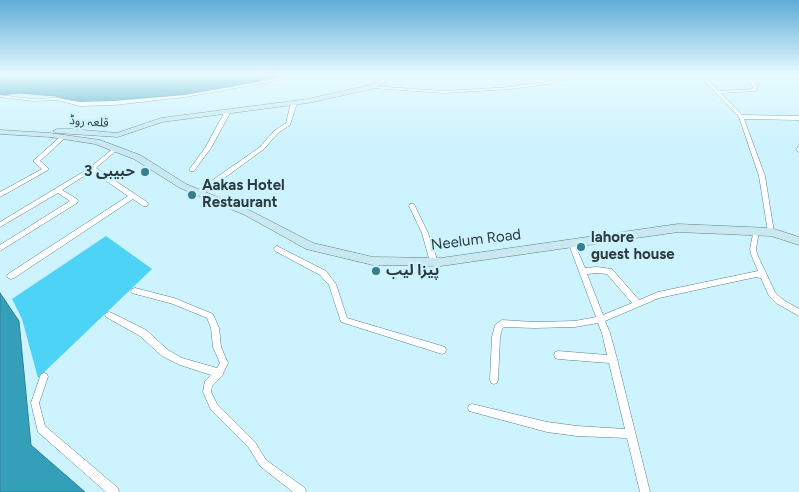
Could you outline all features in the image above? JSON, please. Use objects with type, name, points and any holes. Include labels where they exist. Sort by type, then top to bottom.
[{"type":"main road","name":"قلعہ روڈ","points":[[41,134],[73,131],[118,135],[161,120],[227,113],[319,98]]},
{"type":"main road","name":"Neelum Road","points":[[0,132],[41,134],[97,142],[137,157],[183,186],[248,213],[310,246],[373,261],[434,262],[678,228],[771,232],[799,241]]},
{"type":"street","points":[[16,98],[33,100],[57,99],[80,104],[165,98]]},
{"type":"street","points":[[724,98],[741,117],[762,176],[771,232]]},
{"type":"street","points":[[199,192],[262,148],[276,132],[288,124],[294,103]]},
{"type":"street","points":[[192,170],[208,148],[227,113]]},
{"type":"street","points":[[741,117],[799,118]]},
{"type":"street","points":[[0,195],[46,169],[36,161],[63,137]]},
{"type":"street","points":[[0,225],[92,168],[115,149]]},
{"type":"street","points":[[92,168],[145,204]]},
{"type":"street","points":[[0,248],[75,201],[58,190]]},
{"type":"street","points":[[11,276],[132,196]]},
{"type":"street","points":[[412,206],[425,233],[434,262]]},
{"type":"street","points":[[756,231],[753,249],[775,298],[799,313]]},
{"type":"street","points":[[571,242],[602,319],[645,492]]},
{"type":"street","points":[[277,249],[323,274],[332,284],[344,320],[442,350]]},
{"type":"street","points":[[583,271],[609,271],[637,303]]},
{"type":"street","points":[[494,380],[496,337],[502,322],[542,325],[575,324],[602,319],[658,295],[756,274],[764,275]]},
{"type":"street","points":[[135,291],[174,301],[210,316],[215,328],[217,347],[224,363],[219,373],[208,384],[207,392],[214,407],[252,445],[263,463],[301,492]]},
{"type":"street","points":[[109,316],[143,334],[164,353],[180,361],[219,373]]},
{"type":"street","points":[[558,355],[613,359]]},
{"type":"street","points":[[44,377],[35,402],[41,429],[114,492]]},
{"type":"street","points":[[472,408],[547,427],[631,434]]},
{"type":"shaded area","points":[[63,98],[144,98],[96,102],[75,101]]},
{"type":"shaded area","points":[[106,236],[152,269],[38,378],[22,319],[12,299]]},
{"type":"shaded area","points":[[0,293],[19,321],[31,445],[85,492],[0,492]]},
{"type":"place","name":"حبیبی 3","points":[[145,172]]},
{"type":"place","name":"Aakas Hotel Restaurant","points":[[192,195]]},
{"type":"place","name":"lahore guest house","points":[[581,247]]},
{"type":"place","name":"پیزا لیب","points":[[376,271]]}]
